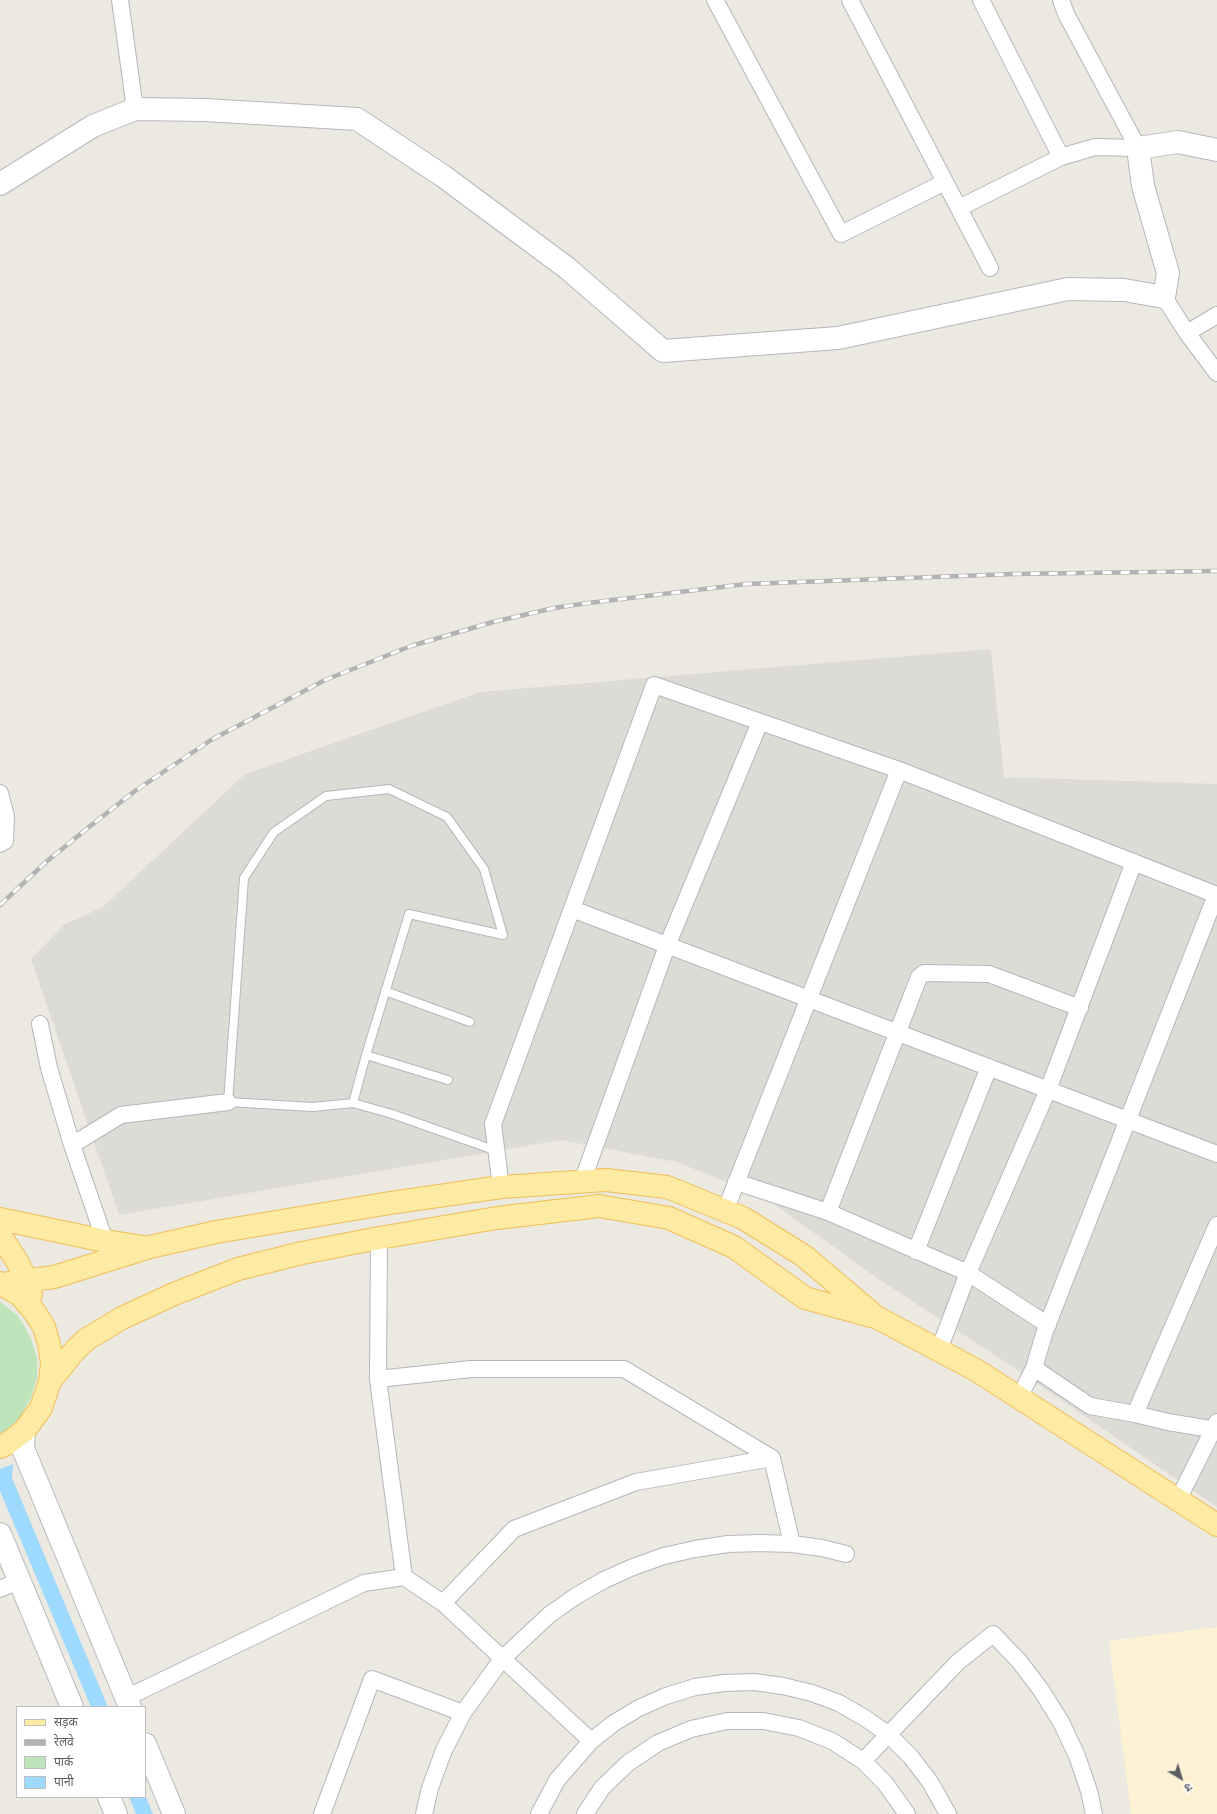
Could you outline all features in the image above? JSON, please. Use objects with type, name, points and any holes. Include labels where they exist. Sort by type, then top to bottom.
[{"type":"main road","points":[[1,1283],[54,1277],[150,1247],[216,1232],[390,1203],[501,1187],[606,1180],[667,1187],[743,1218],[804,1256],[876,1317],[976,1370],[1217,1525]]},
{"type":"main road","points":[[50,1381],[76,1349],[88,1339],[122,1318],[174,1294],[238,1269],[302,1253],[379,1238],[497,1218],[599,1206],[669,1218],[734,1247],[805,1298],[876,1317]]},
{"type":"main road","points":[[0,1219],[105,1241],[150,1247]]},
{"type":"main road","points":[[0,1236],[13,1255],[26,1281],[34,1311]]},
{"type":"main road","points":[[0,1447],[24,1431],[41,1408],[50,1381],[52,1363],[50,1344],[44,1327],[34,1311],[20,1296],[1,1283]]},
{"type":"street","points":[[120,0],[135,109]]},
{"type":"street","points":[[715,0],[841,234],[945,182]]},
{"type":"street","points":[[850,0],[990,268]]},
{"type":"street","points":[[981,0],[1061,156]]},
{"type":"street","points":[[1061,0],[1066,14],[1138,148],[1143,186],[1168,273],[1164,297],[1187,333],[1217,373]]},
{"type":"street","points":[[0,184],[93,126],[135,109],[205,110],[357,119],[443,176],[567,268],[663,351],[838,338],[1068,289],[1124,290],[1164,297]]},
{"type":"street","points":[[959,208],[1061,156],[1095,147],[1138,148],[1178,142],[1217,150]]},
{"type":"street","points":[[1187,333],[1217,315]]},
{"type":"street","points":[[501,1187],[493,1124],[654,685],[899,770],[1217,895],[1048,1325],[1034,1368],[1019,1398]]},
{"type":"street","points":[[582,1182],[667,946],[760,722]]},
{"type":"street","points":[[725,1211],[899,770]]},
{"type":"street","points":[[0,794],[6,816],[5,841],[0,844]]},
{"type":"street","points":[[938,1350],[968,1273],[1048,1090],[1134,862]]},
{"type":"street","points":[[572,909],[1217,1154]]},
{"type":"street","points":[[828,1212],[919,977],[924,973],[989,974],[1080,1008]]},
{"type":"street","points":[[40,1024],[49,1068],[72,1145],[105,1241]]},
{"type":"street","points":[[916,1251],[989,1067]]},
{"type":"street","points":[[72,1145],[122,1115],[228,1102]]},
{"type":"street","points":[[736,1182],[828,1212],[968,1273],[1048,1325]]},
{"type":"street","points":[[1135,1414],[1217,1225]]},
{"type":"street","points":[[379,1238],[378,1379],[404,1577]]},
{"type":"street","points":[[1034,1368],[1090,1406],[1135,1414],[1168,1422],[1216,1427],[1178,1500]]},
{"type":"street","points":[[378,1379],[472,1369],[624,1369],[772,1458],[792,1544]]},
{"type":"street","points":[[24,1431],[24,1449],[27,1458],[128,1702],[364,1583],[404,1577],[443,1603],[591,1742]]},
{"type":"street","points":[[443,1603],[514,1529],[636,1482],[772,1458]]},
{"type":"street","points":[[0,1534],[10,1585],[71,1706]]},
{"type":"street","points":[[424,1814],[430,1788],[444,1750],[463,1713],[502,1659],[549,1615],[598,1584],[633,1567],[664,1556],[715,1546],[760,1543],[792,1544],[822,1548],[846,1554]]},
{"type":"street","points":[[863,1761],[958,1662],[993,1634],[1019,1661],[1037,1684],[1061,1722],[1077,1756],[1089,1791],[1094,1814]]},
{"type":"street","points":[[322,1814],[372,1679],[463,1713]]},
{"type":"street","points":[[539,1814],[557,1780],[591,1742],[614,1723],[639,1708],[666,1696],[695,1687],[754,1682],[783,1686],[812,1693],[839,1703],[865,1718],[889,1735],[911,1757],[930,1782],[948,1814]]},
{"type":"street","points":[[585,1814],[602,1788],[628,1763],[658,1743],[691,1728],[727,1721],[763,1721],[799,1728],[832,1741],[863,1761],[886,1783],[907,1814]]},
{"type":"street","points":[[146,1746],[174,1814]]},
{"type":"street","points":[[109,1798],[116,1814]]},
{"type":"lane","points":[[353,1103],[408,914],[503,935],[484,869],[447,817],[390,789],[326,796],[274,832],[244,878],[228,1102],[313,1107],[353,1103],[392,1114],[497,1151]]},
{"type":"lane","points":[[385,990],[470,1022]]},
{"type":"lane","points":[[366,1055],[448,1080]]},
{"type":"shaded area","points":[[991,649],[1004,777],[1217,784],[1217,1507],[1007,1363],[880,1280],[764,1197],[677,1162],[561,1140],[119,1215],[31,959],[65,924],[103,907],[245,774],[480,692]]},
{"type":"shaded area","points":[[1217,1627],[1217,1814],[1131,1814],[1109,1641]]},
{"type":"green space","points":[[0,1302],[17,1315],[32,1341],[37,1358],[37,1377],[31,1398],[20,1417],[0,1434]]},
{"type":"water","points":[[13,1464],[12,1478],[108,1706],[91,1706],[0,1491],[0,1469]]},
{"type":"water","points":[[146,1797],[153,1814],[136,1814],[129,1798]]},
{"type":"railway","points":[[0,905],[46,862],[135,791],[211,740],[325,680],[411,646],[493,622],[554,608],[746,584],[1014,574],[1217,571]]}]
